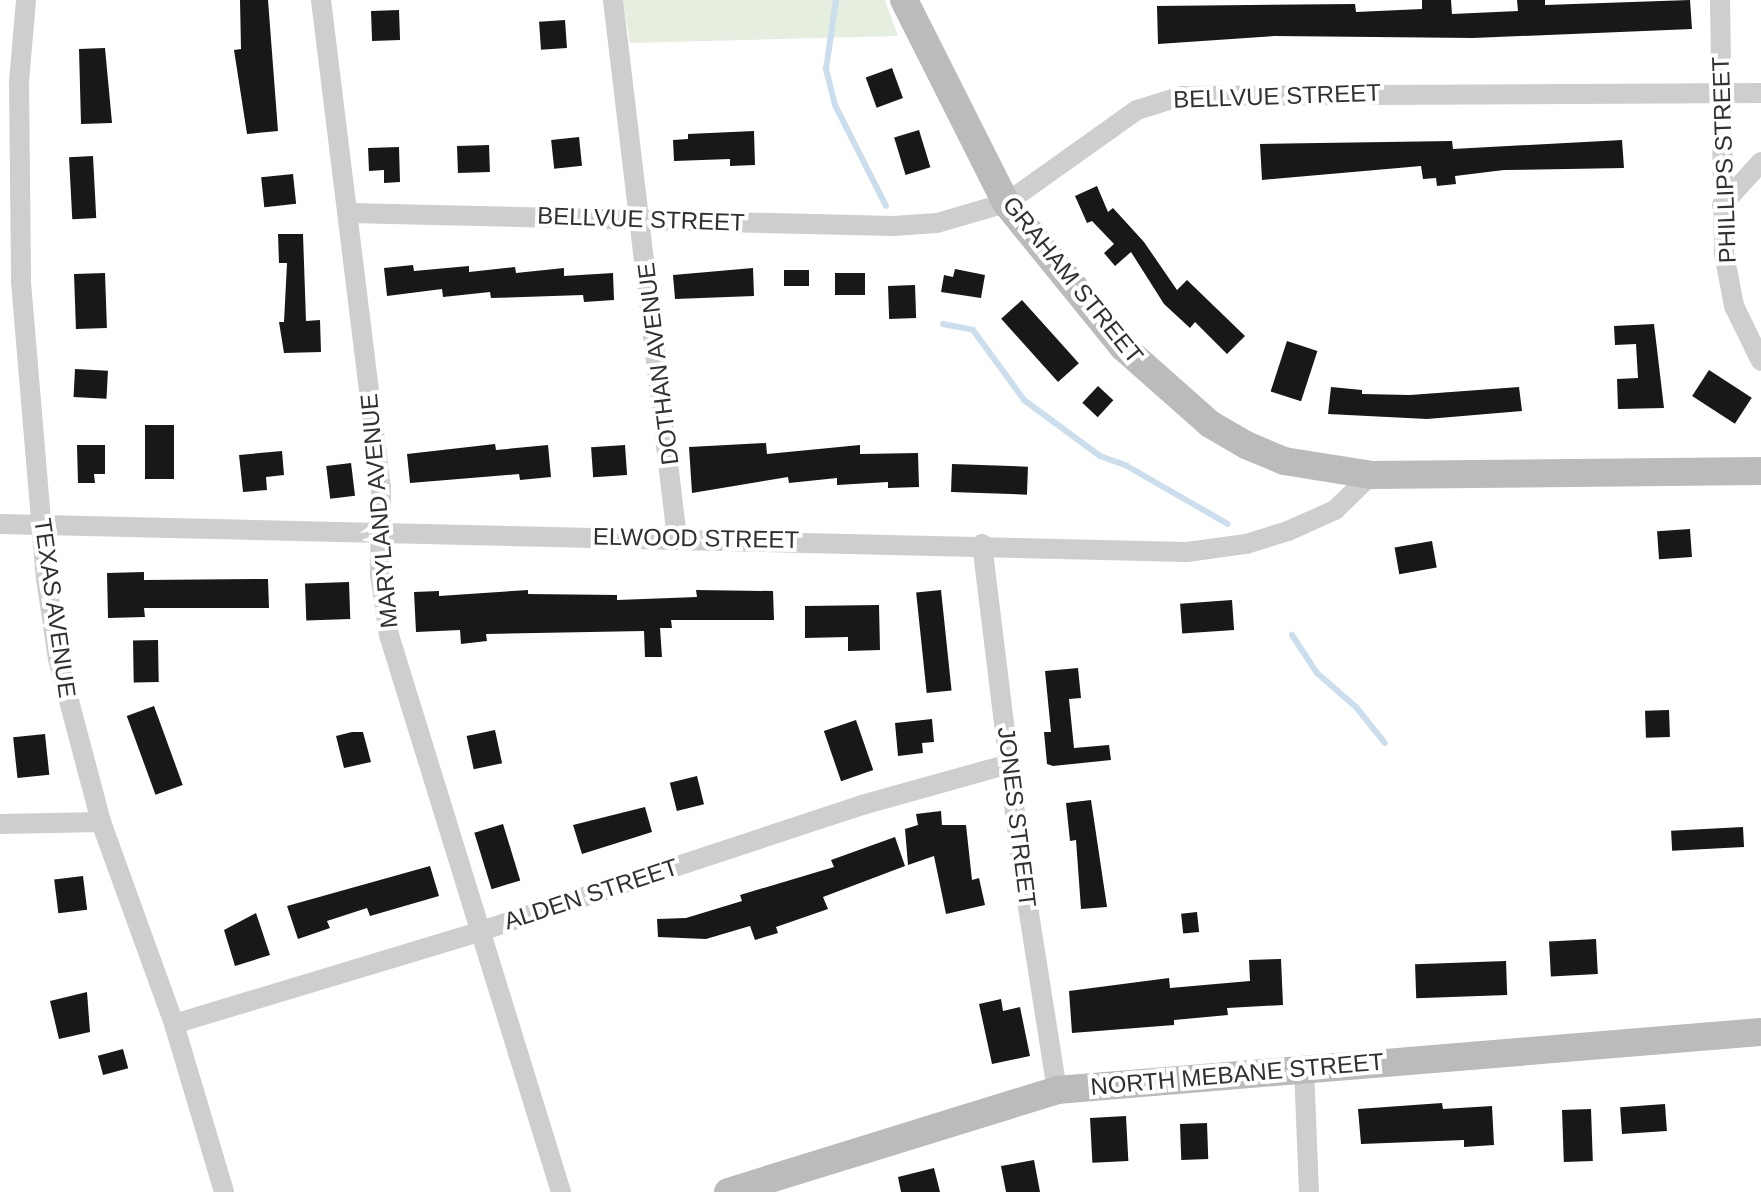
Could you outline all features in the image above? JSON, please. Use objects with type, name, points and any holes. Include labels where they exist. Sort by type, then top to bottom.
[{"type":"street","name":"TEXAS AVENUE","points":[[26,0],[10,80],[21,282],[42,525],[58,659],[101,822],[174,1024],[224,1192]]},
{"type":"street","name":"MARYLAND AVENUE","points":[[321,0],[381,488],[380,574],[399,678],[561,1192]]},
{"type":"street","name":"DOTHAN AVENUE","points":[[613,0],[677,538]]},
{"type":"street","name":"GRAHAM STREET","points":[[904,0],[1006,203],[1123,347],[1210,424],[1284,461],[1371,475],[1761,471]]},
{"type":"street","name":"PHILLIPS STREET","points":[[1720,0],[1722,205],[1734,306],[1761,361]]},
{"type":"street","name":"BELLVUE STREET","points":[[349,213],[893,226],[937,223],[1006,203],[1062,168],[1137,110],[1182,96],[1722,90],[1761,93]]},
{"type":"street","points":[[1722,205],[1761,162]]},
{"type":"street","name":"ELWOOD STREET","points":[[0,524],[1217,549],[1288,531],[1335,510],[1371,475]]},
{"type":"street","name":"JONES STREET","points":[[982,544],[1009,764],[1057,1090]]},
{"type":"street","name":"ALDEN STREET","points":[[174,1024],[478,932],[862,805],[1009,764]]},
{"type":"street","points":[[0,824],[101,822]]},
{"type":"street","name":"NORTH MEBANE STREET","points":[[728,1192],[1057,1090],[1761,1032]]},
{"type":"street","points":[[1304,1068],[1309,1192]]},
{"type":"green space","points":[[623,0],[885,0],[898,36],[630,43]]},
{"type":"building","points":[[240,0],[268,0],[278,131],[247,134],[234,50],[241,49]]},
{"type":"building","points":[[1422,0],[1451,0],[1452,14],[1518,11],[1517,0],[1545,0],[1545,5],[1690,0],[1692,29],[1473,38],[1275,36],[1158,44],[1157,6],[1355,4],[1356,12],[1422,9]]},
{"type":"building","points":[[399,10],[400,40],[372,41],[371,11]]},
{"type":"building","points":[[565,20],[567,48],[541,50],[539,22]]},
{"type":"building","points":[[105,48],[112,123],[81,124],[79,49]]},
{"type":"building","points":[[892,68],[903,98],[877,108],[866,78]]},
{"type":"building","points":[[919,130],[930,167],[906,175],[894,138]]},
{"type":"building","points":[[754,131],[755,165],[730,166],[730,159],[674,161],[673,140],[688,139],[688,134]]},
{"type":"building","points":[[579,137],[582,166],[554,169],[551,140]]},
{"type":"building","points":[[1622,140],[1624,168],[1504,170],[1455,176],[1456,184],[1437,186],[1436,178],[1423,179],[1421,166],[1262,180],[1260,144],[1452,141],[1453,149]]},
{"type":"building","points":[[489,145],[490,172],[458,173],[457,146]]},
{"type":"building","points":[[399,147],[400,182],[384,183],[384,170],[369,171],[368,148]]},
{"type":"building","points":[[93,156],[96,218],[72,219],[69,157]]},
{"type":"building","points":[[293,174],[296,204],[264,207],[261,177]]},
{"type":"building","points":[[1097,186],[1108,212],[1113,208],[1144,242],[1177,290],[1187,280],[1245,336],[1227,354],[1195,322],[1190,328],[1164,304],[1131,252],[1115,266],[1104,253],[1114,244],[1092,221],[1087,223],[1075,196]]},
{"type":"building","points":[[278,234],[303,234],[306,321],[320,320],[321,352],[284,353],[279,322],[284,322],[287,263],[279,263]]},
{"type":"building","points":[[413,265],[414,271],[469,266],[469,272],[515,267],[516,273],[564,268],[564,276],[613,273],[614,300],[584,302],[583,295],[491,298],[490,292],[443,297],[442,289],[387,296],[384,268]]},
{"type":"building","points":[[753,268],[754,296],[675,299],[673,275]]},
{"type":"building","points":[[955,269],[985,275],[981,298],[941,292],[944,275],[953,277]]},
{"type":"building","points":[[784,270],[809,270],[809,286],[784,286]]},
{"type":"building","points":[[105,273],[107,328],[76,329],[74,274]]},
{"type":"building","points":[[835,273],[865,273],[865,295],[835,295]]},
{"type":"building","points":[[915,285],[916,318],[889,319],[888,286]]},
{"type":"building","points":[[1022,300],[1079,363],[1058,382],[1001,319]]},
{"type":"building","points":[[1654,324],[1664,408],[1618,409],[1617,379],[1638,378],[1636,344],[1615,345],[1614,326]]},
{"type":"building","points":[[1287,341],[1317,351],[1301,401],[1271,391]]},
{"type":"building","points":[[75,369],[108,371],[106,399],[74,397]]},
{"type":"building","points":[[1709,370],[1752,398],[1735,424],[1692,396]]},
{"type":"building","points":[[1098,386],[1113,400],[1098,417],[1082,403]]},
{"type":"building","points":[[1331,387],[1362,390],[1362,394],[1410,395],[1519,387],[1522,411],[1427,419],[1328,414]]},
{"type":"building","points":[[145,425],[174,425],[174,479],[145,479]]},
{"type":"building","points":[[766,443],[767,454],[860,445],[860,454],[918,453],[919,487],[888,488],[888,482],[837,485],[837,478],[789,483],[788,477],[692,493],[689,447]]},
{"type":"building","points":[[495,444],[496,450],[548,445],[551,477],[520,480],[519,474],[410,483],[407,454]]},
{"type":"building","points":[[77,445],[105,445],[105,474],[94,474],[95,483],[78,483]]},
{"type":"building","points":[[625,445],[627,475],[593,477],[591,447]]},
{"type":"building","points":[[282,451],[284,475],[266,477],[267,490],[243,492],[239,455]]},
{"type":"building","points":[[351,463],[355,496],[330,499],[326,466]]},
{"type":"building","points":[[952,464],[1028,467],[1027,495],[951,492]]},
{"type":"building","points":[[1690,529],[1692,557],[1659,559],[1657,531]]},
{"type":"building","points":[[1432,541],[1437,568],[1399,574],[1395,548]]},
{"type":"building","points":[[144,572],[144,580],[268,579],[269,608],[144,608],[145,617],[108,618],[107,573]]},
{"type":"building","points":[[349,582],[350,619],[306,621],[305,584]]},
{"type":"building","points":[[528,590],[528,594],[617,595],[617,600],[697,597],[696,590],[773,591],[774,620],[671,620],[672,628],[660,628],[662,657],[645,657],[644,631],[486,634],[487,641],[461,644],[460,630],[416,632],[414,592],[439,591],[439,596]]},
{"type":"building","points":[[941,590],[952,690],[927,693],[916,593]]},
{"type":"building","points":[[1232,600],[1234,630],[1182,634],[1180,604]]},
{"type":"building","points":[[879,605],[880,650],[848,651],[848,637],[805,638],[805,606]]},
{"type":"building","points":[[133,640],[158,640],[159,682],[134,682]]},
{"type":"building","points":[[1078,668],[1081,698],[1069,699],[1074,748],[1109,745],[1111,760],[1053,766],[1047,764],[1044,732],[1051,732],[1045,671]]},
{"type":"building","points":[[154,706],[183,785],[155,795],[127,716]]},
{"type":"building","points":[[1669,710],[1670,737],[1646,738],[1645,711]]},
{"type":"building","points":[[932,719],[934,742],[922,743],[923,753],[898,756],[895,723]]},
{"type":"building","points":[[856,720],[873,770],[841,781],[824,731]]},
{"type":"building","points":[[495,730],[502,763],[474,769],[467,736]]},
{"type":"building","points":[[363,732],[371,762],[344,768],[336,736]]},
{"type":"building","points":[[45,734],[49,775],[17,778],[13,737]]},
{"type":"building","points":[[697,776],[704,804],[677,811],[670,783]]},
{"type":"building","points":[[1091,800],[1107,907],[1081,909],[1076,840],[1070,841],[1066,803]]},
{"type":"building","points":[[645,807],[652,832],[582,854],[573,825]]},
{"type":"building","points":[[941,811],[942,825],[966,825],[972,880],[979,878],[985,905],[946,914],[934,856],[908,865],[905,829],[918,825],[916,814]]},
{"type":"building","points":[[503,824],[520,880],[492,889],[474,833]]},
{"type":"building","points":[[1743,827],[1744,847],[1672,851],[1671,831]]},
{"type":"building","points":[[895,837],[905,866],[823,897],[828,909],[776,927],[778,933],[755,940],[750,926],[706,939],[658,937],[657,919],[686,918],[742,901],[740,895],[834,867],[831,860]]},
{"type":"building","points":[[430,866],[439,896],[370,916],[367,908],[327,921],[330,928],[298,939],[287,906]]},
{"type":"building","points":[[83,876],[87,910],[58,913],[54,880]]},
{"type":"building","points":[[1197,912],[1199,932],[1183,934],[1181,914]]},
{"type":"building","points":[[256,913],[270,955],[235,966],[224,930]]},
{"type":"building","points":[[1596,939],[1598,974],[1551,976],[1549,941]]},
{"type":"building","points":[[1281,959],[1283,1005],[1227,1008],[1228,1015],[1174,1020],[1174,1025],[1072,1033],[1069,991],[1169,978],[1170,988],[1250,981],[1249,960]]},
{"type":"building","points":[[1506,961],[1507,995],[1416,998],[1415,964]]},
{"type":"building","points":[[87,992],[90,1032],[59,1039],[50,1001]]},
{"type":"building","points":[[1001,999],[1003,1011],[1020,1007],[1030,1056],[992,1064],[979,1004]]},
{"type":"building","points":[[123,1049],[128,1068],[103,1075],[98,1056]]},
{"type":"building","points":[[1442,1103],[1443,1109],[1492,1106],[1494,1145],[1464,1147],[1464,1140],[1361,1144],[1358,1109]]},
{"type":"building","points":[[1665,1104],[1667,1131],[1622,1134],[1620,1107]]},
{"type":"building","points":[[1591,1109],[1593,1161],[1564,1162],[1562,1110]]},
{"type":"building","points":[[1126,1116],[1128,1161],[1092,1163],[1090,1118]]},
{"type":"building","points":[[1207,1123],[1208,1159],[1181,1160],[1180,1124]]},
{"type":"building","points":[[1034,1160],[1040,1192],[1006,1192],[1001,1166]]},
{"type":"building","points":[[934,1168],[940,1192],[901,1192],[898,1177]]},
{"type":"waterway","points":[[836,0],[826,69],[835,105],[886,206]]},
{"type":"waterway","points":[[943,324],[973,330],[1024,400],[1100,456],[1127,466],[1228,524]]},
{"type":"waterway","points":[[1292,635],[1317,673],[1356,707],[1385,743]]}]
